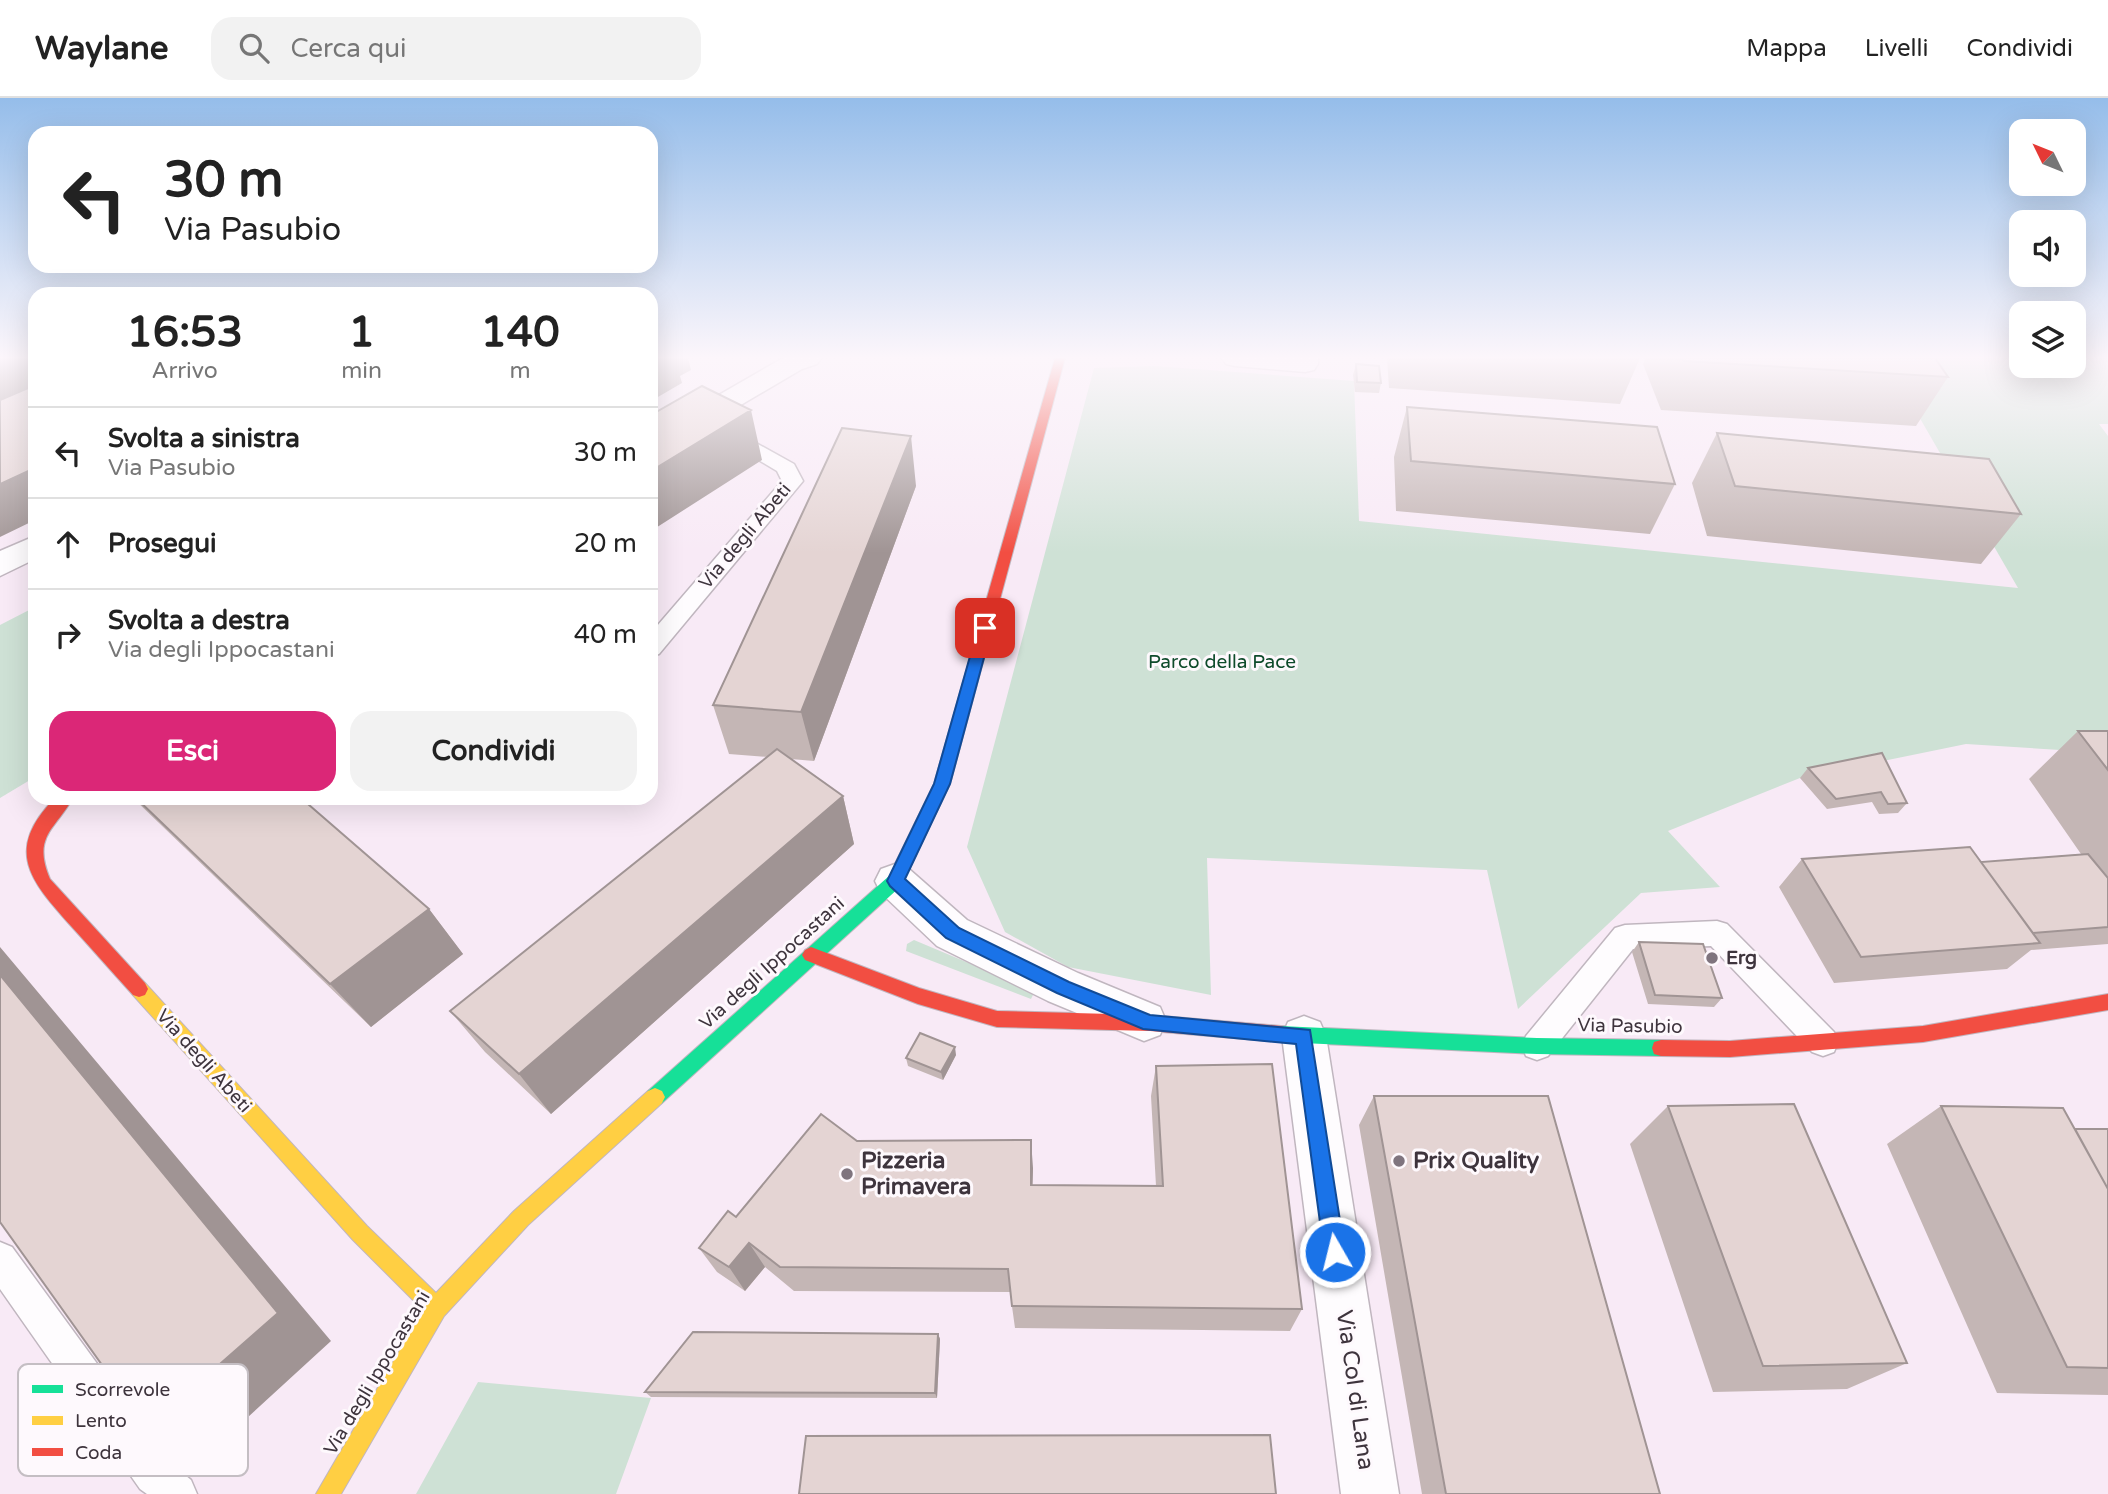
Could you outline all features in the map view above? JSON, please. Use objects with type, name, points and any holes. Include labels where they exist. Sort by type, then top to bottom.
[{"type":"street","points":[[658,442],[690,423]]},
{"type":"street","name":"Via degli Ippocastani","points":[[328,1494],[436,1308],[521,1218],[895,881],[942,784],[1042,423]]},
{"type":"street","points":[[0,565],[28,550]]},
{"type":"street","points":[[0,576],[28,567]]},
{"type":"street","name":"Via degli Abeti","points":[[59,805],[40,828],[33,850],[33,869],[43,883],[360,1233],[436,1308]]},
{"type":"street","points":[[895,881],[952,933],[1063,988],[1150,1023]]},
{"type":"street","name":"Via Pasubio","points":[[811,955],[918,996],[997,1018],[1150,1023],[1304,1036],[1536,1046],[1730,1049],[1823,1042],[1923,1034],[2108,1002]]},
{"type":"street","name":"Via Col di Lana","points":[[1304,1036],[1370,1494]]},
{"type":"lane","name":"Via degli Abeti","points":[[658,640],[793,481],[787,475],[787,468],[711,423]]},
{"type":"lane","points":[[1536,1046],[1625,937],[1717,933],[1823,1042]]},
{"type":"lane","points":[[0,1259],[75,1364]]},
{"type":"lane","points":[[155,1476],[177,1494]]},
{"type":"green space","name":"Parco della Pace","points":[[1079,423],[1356,423],[1359,521],[2018,588],[1923,423],[2108,423],[2099,424],[2108,436],[2108,753],[1966,744],[1800,778],[1668,831],[1720,887],[1641,893],[1518,1009],[1487,870],[1207,858],[1211,995],[1068,967],[1005,932],[967,847]]},
{"type":"green space","points":[[28,611],[28,781],[0,798],[0,625]]},
{"type":"green space","points":[[914,940],[1035,991],[1031,999],[906,951],[907,944]]},
{"type":"green space","points":[[478,1382],[651,1398],[616,1494],[416,1494]]},
{"type":"building","points":[[0,423],[28,423],[28,471],[0,484]]},
{"type":"building","points":[[658,423],[729,423],[658,467]]},
{"type":"building","points":[[1408,423],[1609,423],[1657,427],[1675,484],[1411,461]]},
{"type":"building","points":[[842,428],[911,436],[801,712],[713,705]]},
{"type":"building","points":[[1717,433],[1989,459],[2021,514],[1735,486]]},
{"type":"building","points":[[2078,731],[2108,731],[2108,770]]},
{"type":"building","points":[[777,749],[843,796],[519,1074],[450,1011]]},
{"type":"building","points":[[1882,753],[1907,803],[1888,804],[1881,792],[1836,799],[1808,768]]},
{"type":"building","points":[[143,805],[309,805],[429,909],[330,984]]},
{"type":"building","points":[[1970,847],[2040,943],[1861,957],[1802,859]]},
{"type":"building","points":[[2088,854],[2108,878],[2108,927],[2033,933],[1981,862]]},
{"type":"building","points":[[1639,942],[1703,944],[1722,998],[1655,995]]},
{"type":"building","points":[[0,975],[278,1313],[220,1364],[101,1364],[0,1222]]},
{"type":"building","points":[[920,1033],[955,1047],[941,1072],[906,1058]]},
{"type":"building","points":[[1272,1064],[1302,1309],[1012,1306],[1008,1269],[780,1267],[749,1243],[729,1267],[699,1248],[728,1211],[736,1217],[821,1114],[857,1141],[1031,1140],[1031,1185],[1163,1186],[1156,1066]]},
{"type":"building","points":[[1374,1096],[1548,1096],[1660,1494],[1446,1494]]},
{"type":"building","points":[[1794,1104],[1907,1363],[1763,1366],[1668,1106]]},
{"type":"building","points":[[1941,1106],[2063,1108],[2108,1189],[2108,1368],[2067,1367]]},
{"type":"building","points":[[2075,1129],[2108,1129],[2108,1189]]},
{"type":"building","points":[[693,1332],[938,1334],[935,1393],[645,1392]]},
{"type":"building","points":[[1270,1435],[1276,1494],[799,1494],[806,1436]]},
{"type":"traffic: fast","points":[[655,1097],[895,881],[942,784],[982,640]]},
{"type":"traffic: fast","points":[[1281,1034],[1537,1046],[1661,1048]]},
{"type":"traffic: slow","points":[[139,989],[360,1233],[436,1308]]},
{"type":"traffic: slow","points":[[328,1494],[436,1308],[521,1218],[655,1097]]},
{"type":"traffic: jam","points":[[982,640],[1042,423]]},
{"type":"traffic: jam","points":[[58,805],[48,817],[38,837],[36,859],[43,883],[139,989]]},
{"type":"traffic: jam","points":[[811,955],[918,996],[997,1019],[1150,1023],[1281,1034]]},
{"type":"traffic: jam","points":[[1661,1048],[1730,1049],[1923,1034],[2108,1002]]},
{"type":"place","name":"Erg","points":[[1712,958]]},
{"type":"place","name":"Prix Quality","points":[[1399,1161]]},
{"type":"place","name":"Pizzeria Primavera","points":[[847,1174]]},
{"type":"route","points":[[985,628],[942,784],[895,881],[952,933],[1063,988],[1150,1023],[1304,1036],[1335,1252]]}]
